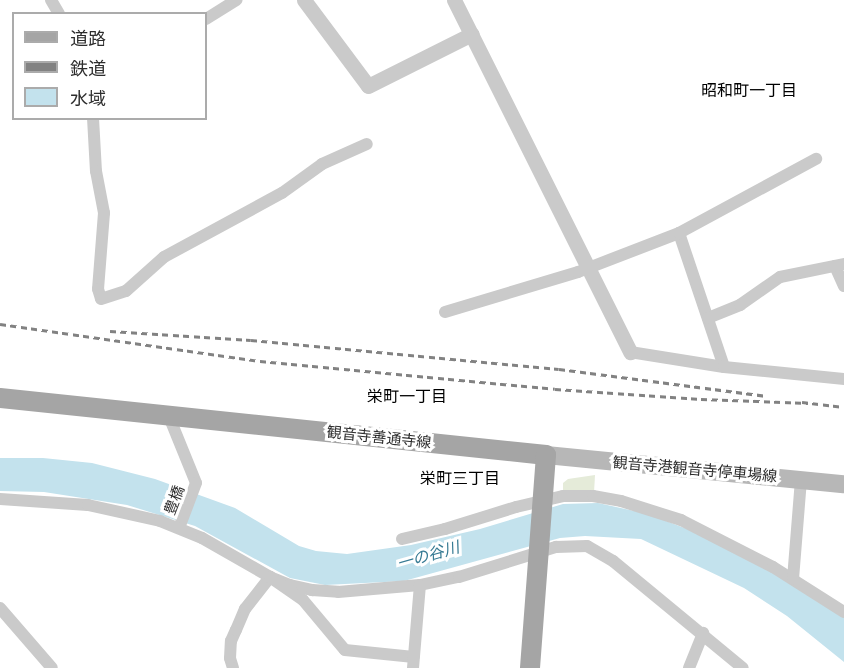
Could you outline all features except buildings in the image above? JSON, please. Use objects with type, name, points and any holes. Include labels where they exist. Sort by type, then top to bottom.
[{"type":"main road","name":"観音寺善通寺線","points":[[0,398],[546,455]]},
{"type":"main road","name":"観音寺港観音寺停車場線","points":[[546,455],[844,484]]},
{"type":"main road","points":[[530,668],[546,455]]},
{"type":"street","points":[[207,18],[237,0]]},
{"type":"street","points":[[304,0],[368,86],[472,34]]},
{"type":"street","points":[[454,0],[630,352],[724,368],[844,379]]},
{"type":"street","points":[[93,120],[96,171],[104,213],[98,289],[101,299],[126,291],[164,257],[282,193],[322,164],[367,144]]},
{"type":"street","points":[[445,312],[588,268],[679,233],[816,159]]},
{"type":"street","points":[[679,233],[724,368]]},
{"type":"street","points":[[708,318],[740,305],[780,277],[840,265],[844,286]]},
{"type":"street","name":"豊橋","points":[[168,414],[196,483],[179,528]]},
{"type":"street","points":[[793,579],[801,480]]},
{"type":"street","points":[[402,539],[563,496],[593,496],[653,510],[728,543],[793,579],[844,612]]},
{"type":"street","points":[[0,498],[88,505],[160,521],[179,528],[270,577],[290,585],[338,592],[420,585],[459,577],[556,547],[586,546],[613,561],[743,668]]},
{"type":"street","points":[[270,577],[303,600],[345,650],[414,663],[420,585]]},
{"type":"street","points":[[228,666],[231,641],[245,609],[270,577]]},
{"type":"street","points":[[0,608],[52,668]]},
{"type":"street","points":[[689,668],[703,633]]},
{"type":"green space","points":[[595,475],[594,493],[563,493],[563,483],[568,479]]},
{"type":"water","name":"一の谷川","points":[[0,458],[43,458],[92,463],[155,479],[235,508],[299,546],[316,551],[347,554],[411,545],[480,529],[563,504],[598,503],[648,514],[687,529],[765,567],[844,617],[844,662],[787,616],[744,588],[641,539],[585,536],[560,538],[404,581],[325,585],[290,578],[195,526],[127,505],[44,492],[0,491]]},
{"type":"railway","points":[[0,324],[260,361],[555,389],[701,399],[808,403]]},
{"type":"railway","points":[[110,331],[251,340],[559,369],[766,396]]},
{"type":"railway","points":[[802,402],[844,407]]},
{"type":"district","name":"昭和町一丁目","points":[[749,90]]},
{"type":"district","name":"栄町一丁目","points":[[407,396]]},
{"type":"district","name":"栄町三丁目","points":[[460,478]]}]
